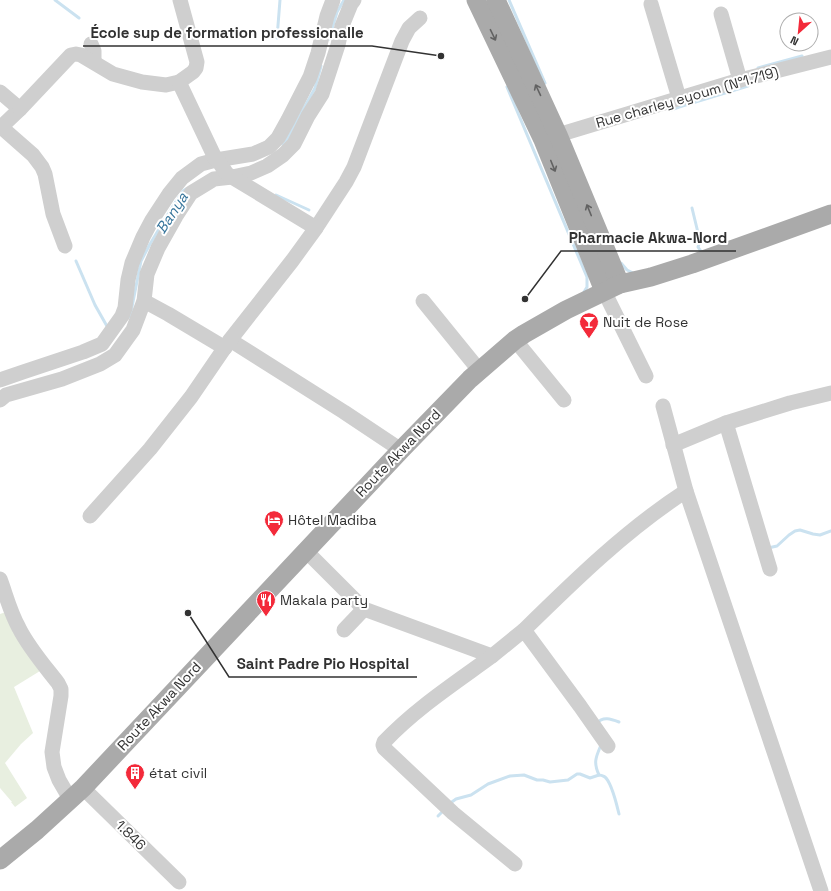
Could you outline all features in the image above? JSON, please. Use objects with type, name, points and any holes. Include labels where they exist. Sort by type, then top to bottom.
[{"type":"main road","points":[[476,0],[551,137]]},
{"type":"main road","points":[[496,0],[612,288]]},
{"type":"main road","name":"Route Akwa Nord","points":[[0,860],[37,830],[77,793],[401,450],[479,370],[515,340],[554,316],[612,288],[692,264],[831,214]]},
{"type":"street","points":[[65,246],[53,214],[45,174],[42,167],[33,155],[1,128],[71,55],[81,55],[113,74],[142,82],[166,85],[179,82],[193,72],[196,68],[196,62],[180,0]]},
{"type":"street","points":[[0,400],[6,395],[69,377],[100,364],[115,355],[134,330],[144,301],[147,274],[158,248],[191,193],[214,179],[224,168],[269,147],[278,138],[310,77],[333,0]]},
{"type":"street","points":[[0,380],[83,352],[102,344],[122,316],[132,264],[143,237],[169,194],[182,178],[201,164],[252,173],[283,156],[294,144],[308,116],[322,94],[338,45],[342,26],[354,0]]},
{"type":"street","points":[[651,4],[679,98]]},
{"type":"street","points":[[721,14],[740,80]]},
{"type":"street","points":[[90,516],[150,449],[191,397],[228,344],[316,228],[354,168],[402,41],[409,28],[420,18]]},
{"type":"street","points":[[91,44],[94,51],[94,62]]},
{"type":"street","name":"Rue charley eyoum (N°1.719)","points":[[551,137],[740,80],[831,57]]},
{"type":"street","points":[[179,82],[224,168],[316,228]]},
{"type":"street","points":[[0,92],[20,109]]},
{"type":"street","points":[[612,288],[646,376]]},
{"type":"street","points":[[144,301],[228,344],[344,412],[401,450]]},
{"type":"street","points":[[423,301],[479,370]]},
{"type":"street","points":[[515,340],[564,400]]},
{"type":"street","points":[[673,445],[726,423],[790,403],[831,393]]},
{"type":"street","points":[[663,406],[686,491],[821,891]]},
{"type":"street","points":[[726,423],[770,569]]},
{"type":"street","points":[[515,864],[447,808],[384,748],[384,742],[425,705],[492,656],[524,630],[598,559],[640,524],[663,506],[686,491]]},
{"type":"street","points":[[306,551],[364,608],[492,656]]},
{"type":"street","name":"1.846","points":[[0,579],[18,627],[61,689],[52,752],[54,767],[59,780],[77,793],[179,882]]},
{"type":"street","points":[[344,630],[364,608]]},
{"type":"street","points":[[524,630],[608,746]]},
{"type":"green space","points":[[6,612],[40,671],[14,687],[33,733],[21,744],[5,763],[27,798],[15,807],[0,788],[0,614]]},
{"type":"waterway","points":[[55,0],[79,18]]},
{"type":"waterway","points":[[277,38],[280,0]]},
{"type":"waterway","name":"Banya","points":[[329,39],[337,12],[344,0]]},
{"type":"waterway","points":[[509,0],[545,83]]},
{"type":"waterway","points":[[758,68],[802,56]]},
{"type":"waterway","name":"Banya","points":[[283,145],[315,88],[321,66]]},
{"type":"waterway","points":[[671,110],[748,86]]},
{"type":"waterway","points":[[507,87],[587,277],[587,287],[584,292]]},
{"type":"waterway","name":"Banya","points":[[130,317],[141,261],[173,206],[186,189]]},
{"type":"waterway","points":[[276,195],[309,210]]},
{"type":"waterway","points":[[692,208],[700,241],[698,247],[702,253]]},
{"type":"waterway","points":[[76,261],[95,305],[108,328]]},
{"type":"waterway","points":[[621,263],[627,270],[633,273]]},
{"type":"waterway","points":[[768,548],[777,546],[795,531],[800,530],[820,535],[831,531]]},
{"type":"waterway","points":[[597,723],[602,719],[610,719],[619,722]]},
{"type":"waterway","points":[[601,745],[597,756],[596,767],[599,775],[605,777],[610,784],[619,814]]},
{"type":"waterway","points":[[449,804],[456,799],[471,795],[488,784],[510,776],[524,775],[537,780],[550,782],[568,780],[577,774],[590,778],[599,775]]},
{"type":"waterway","points":[[438,816],[444,810]]},
{"type":"place","name":"École sup de formation professionalle","points":[[441,56]]},
{"type":"place","name":"Pharmacie Akwa-Nord","points":[[525,299]]},
{"type":"place","name":"Nuit de Rose","points":[[589,339]]},
{"type":"place","name":"Hôtel Madiba","points":[[274,537]]},
{"type":"place","name":"Saint Padre Pio Hospital","points":[[188,613]]},
{"type":"place","name":"Makala party","points":[[266,617]]},
{"type":"place","name":"état civil","points":[[135,790]]}]
